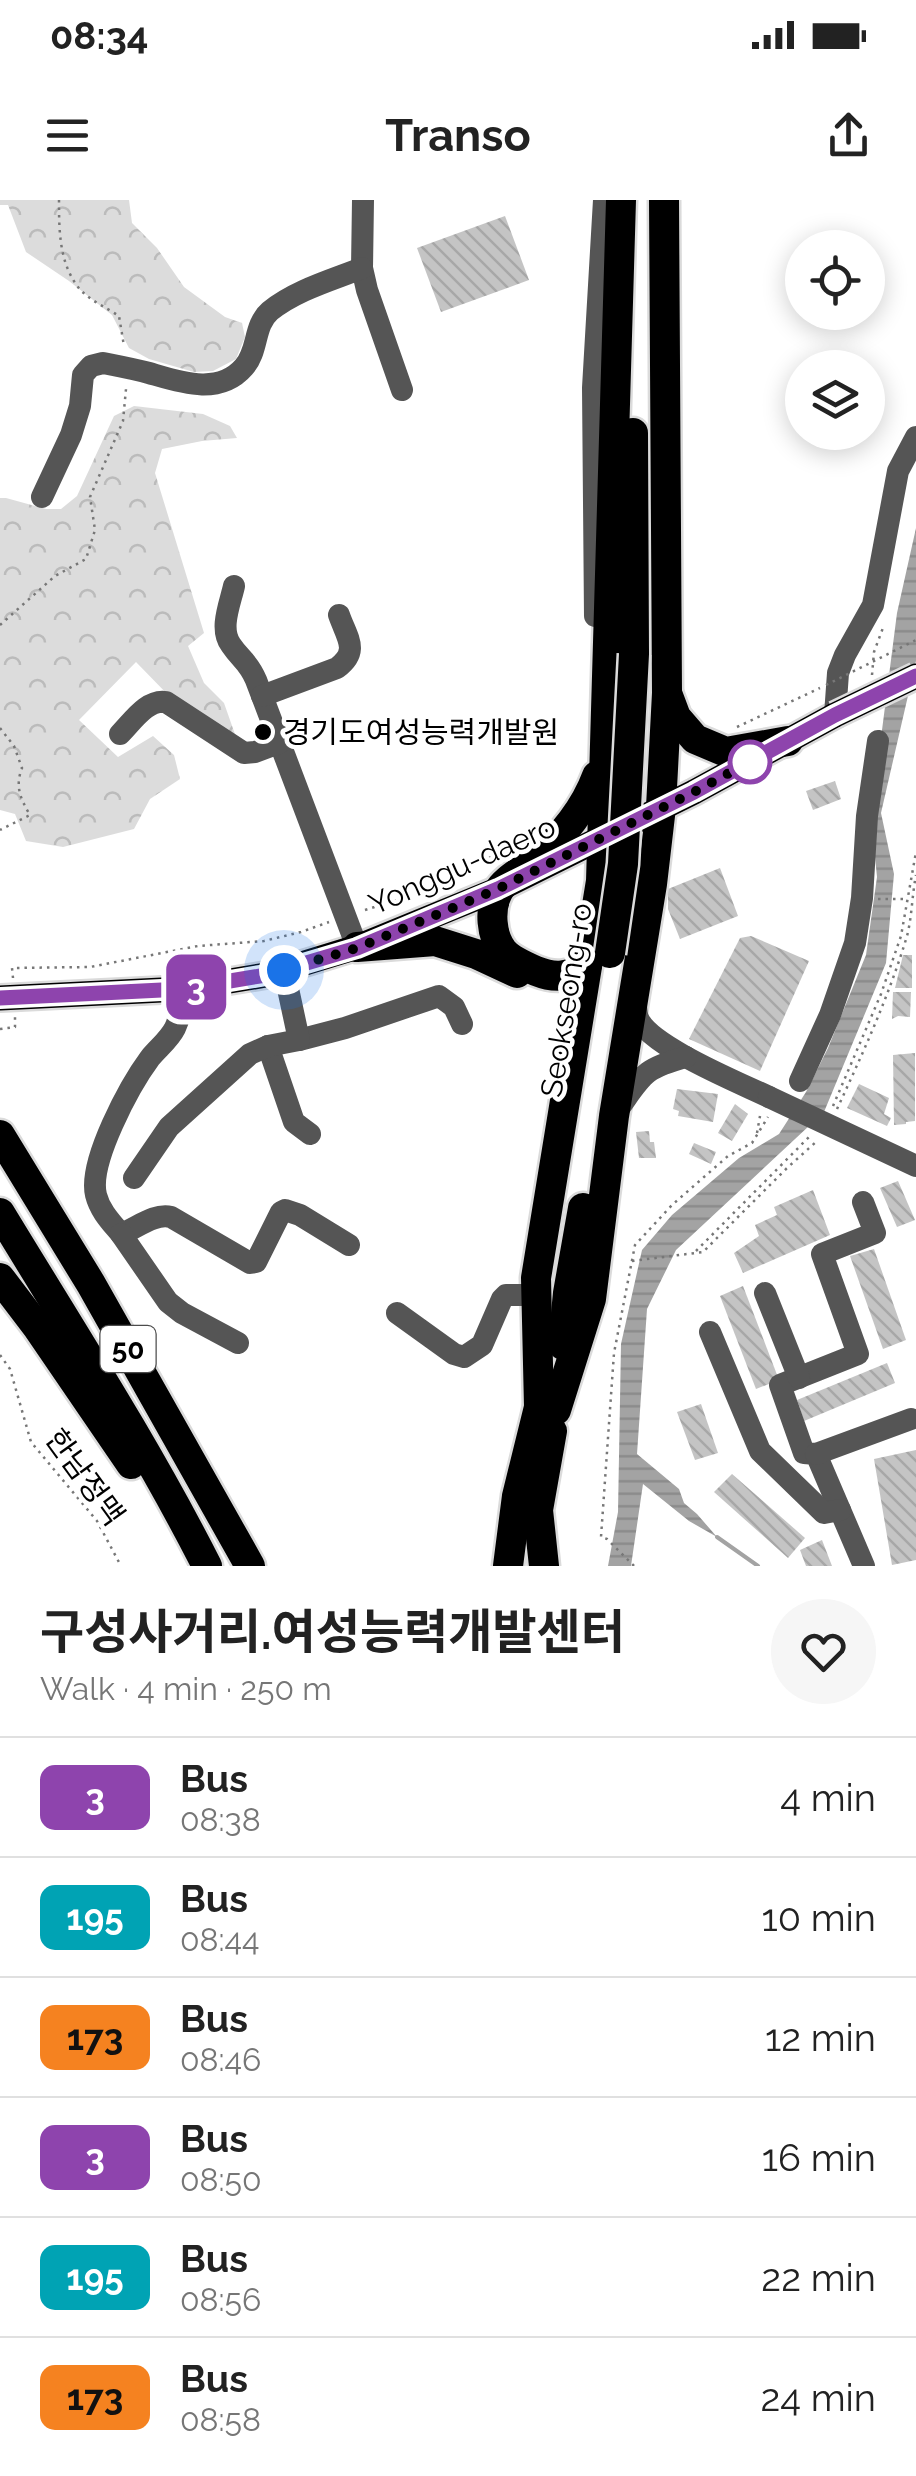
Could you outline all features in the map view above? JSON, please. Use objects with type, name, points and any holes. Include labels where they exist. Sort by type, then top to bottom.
[{"type":"highway","name":"Seokseong-ro","points":[[544,1566],[538,1510],[556,1276],[612,946],[642,655],[662,202]]},
{"type":"highway","points":[[547,1408],[536,1278],[579,1022],[612,946],[661,807],[666,693],[662,202]]},
{"type":"highway","name":"Seokseong-ro","points":[[620,204],[642,655]]},
{"type":"highway","points":[[547,1408],[591,1299],[634,993],[612,946],[601,881],[620,204]]},
{"type":"highway","points":[[606,679],[615,694],[642,710],[654,711],[666,693]]},
{"type":"highway","points":[[666,693],[676,717],[695,739],[726,752],[788,741]]},
{"type":"highway","points":[[604,739],[600,770],[576,818],[535,860],[498,889],[491,912],[504,953],[554,977],[572,975],[612,946]]},
{"type":"highway","points":[[357,948],[435,941],[476,954],[547,986],[572,1005],[579,1022]]},
{"type":"highway","name":"50","points":[[0,1135],[91,1284],[250,1566]]},
{"type":"highway","name":"50","points":[[0,1214],[124,1415],[207,1566]]},
{"type":"highway","points":[[0,1278],[100,1418],[198,1566]]},
{"type":"highway","name":"Seokseong-ro","points":[[508,1566],[516,1496],[547,1408]]},
{"type":"main road","name":"Yonggu-daero","points":[[7,998],[182,989],[266,975],[357,948],[498,889],[916,676]]},
{"type":"street","points":[[363,200],[362,268],[402,390]]},
{"type":"street","points":[[42,496],[72,434],[83,375],[91,366],[103,363],[200,385],[220,383],[244,368],[254,351],[259,325],[270,312],[314,286],[362,268]]},
{"type":"street","points":[[835,715],[838,673],[844,654],[873,605],[898,471],[916,437]]},
{"type":"street","points":[[234,586],[226,636],[249,664],[357,948]]},
{"type":"street","points":[[262,696],[344,662],[350,650],[339,616]]},
{"type":"street","points":[[120,734],[157,700],[244,753],[278,743]]},
{"type":"street","points":[[800,1082],[830,1016],[855,943],[878,741]]},
{"type":"street","points":[[284,970],[300,1040]]},
{"type":"street","points":[[182,989],[176,1027],[150,1059],[113,1124],[96,1168],[96,1196],[102,1211],[168,1302],[238,1342]]},
{"type":"street","points":[[634,993],[638,1020],[654,1036],[769,1107],[916,1166]]},
{"type":"street","points":[[134,1178],[169,1127],[250,1054],[345,1028],[439,996],[454,1007],[462,1024]]},
{"type":"street","points":[[268,1046],[294,1122],[310,1134]]},
{"type":"street","points":[[614,1116],[643,1074],[656,1065],[686,1056]]},
{"type":"street","points":[[862,1202],[875,1234],[822,1254],[858,1354],[780,1385],[804,1452],[816,1454],[911,1419]]},
{"type":"street","points":[[121,1234],[164,1215],[253,1264],[285,1210],[349,1245]]},
{"type":"street","points":[[765,1293],[799,1378]]},
{"type":"street","points":[[397,1313],[464,1357],[482,1346],[506,1295],[536,1295]]},
{"type":"street","points":[[780,1331],[803,1322]]},
{"type":"street","points":[[710,1332],[760,1452],[824,1514],[840,1510]]},
{"type":"street","points":[[760,1452],[798,1435]]},
{"type":"street","points":[[816,1454],[864,1566]]},
{"type":"path","points":[[872,690],[874,652],[886,622]]},
{"type":"path","points":[[731,730],[916,640]]},
{"type":"path","points":[[0,728],[14,746],[22,768],[19,797],[30,814],[0,830]]},
{"type":"path","points":[[0,1030],[15,1028],[7,998],[12,968],[90,967],[198,946],[264,941],[301,932],[432,889],[523,840]]},
{"type":"path","points":[[833,1119],[889,992],[908,931],[916,852]]},
{"type":"path","points":[[830,1112],[882,994],[916,875]]},
{"type":"path","points":[[867,898],[909,900]]},
{"type":"path","points":[[634,1566],[601,1537],[614,1353],[635,1246],[672,1205],[728,1156],[752,1143],[769,1107]]},
{"type":"path","points":[[632,1261],[703,1252],[826,1133]]},
{"type":"path","points":[[691,1254],[812,1134]]},
{"type":"path","name":"한남정맥","points":[[0,1355],[10,1368],[31,1442],[97,1521],[121,1566]]},
{"type":"green space","points":[[0,200],[129,200],[132,223],[157,248],[184,287],[225,317],[242,323],[245,337],[236,359],[213,371],[194,372],[149,359],[129,348],[112,315],[26,252],[8,205],[0,205]]},
{"type":"green space","points":[[134,406],[203,414],[230,426],[237,438],[162,449],[155,473],[204,633],[188,646],[204,683],[224,703],[237,740],[172,699],[136,662],[79,720],[118,757],[153,736],[174,755],[180,779],[150,799],[134,829],[63,847],[26,841],[15,814],[0,810],[0,498],[61,509],[77,496],[114,416]]},
{"type":"shaded area","points":[[916,528],[916,661],[881,813],[894,874],[886,963],[824,1112],[676,1250],[647,1309],[637,1454],[679,1489],[684,1503],[717,1537],[689,1521],[643,1484],[631,1566],[608,1566],[618,1512],[621,1344],[642,1250],[672,1215],[739,1158],[779,1134],[828,1048],[866,955],[877,877],[871,816],[897,613]]},
{"type":"building","points":[[505,216],[529,280],[441,312],[417,248]]},
{"type":"building","points":[[835,781],[841,799],[813,810],[806,791]]},
{"type":"building","points":[[720,868],[738,916],[680,939],[668,909],[668,889]]},
{"type":"building","points":[[751,936],[809,961],[760,1071],[689,1039],[740,938]]},
{"type":"building","points":[[903,955],[912,955],[912,988],[895,988]]},
{"type":"building","points":[[893,992],[911,992],[910,1017],[892,1019]]},
{"type":"building","points":[[915,1053],[915,1121],[894,1125],[893,1055]]},
{"type":"building","points":[[859,1084],[889,1098],[884,1114],[891,1118],[887,1126],[847,1108]]},
{"type":"building","points":[[677,1089],[718,1094],[713,1122],[678,1116],[679,1111],[673,1109]]},
{"type":"building","points":[[735,1104],[748,1114],[732,1141],[718,1133]]},
{"type":"building","points":[[649,1131],[656,1158],[639,1158],[636,1132]]},
{"type":"building","points":[[694,1143],[716,1152],[711,1164],[689,1154]]},
{"type":"building","points":[[898,1181],[915,1220],[897,1227],[880,1188]]},
{"type":"building","points":[[813,1190],[830,1235],[743,1273],[734,1253],[759,1236],[755,1225],[777,1215],[774,1207]]},
{"type":"building","points":[[874,1249],[906,1340],[883,1349],[850,1256]]},
{"type":"building","points":[[743,1286],[779,1380],[756,1389],[720,1296]]},
{"type":"building","points":[[887,1363],[895,1383],[804,1421],[797,1400]]},
{"type":"building","points":[[701,1404],[718,1453],[695,1460],[677,1412]]},
{"type":"building","points":[[916,1450],[916,1560],[892,1565],[874,1459]]},
{"type":"building","points":[[732,1474],[805,1538],[788,1558],[714,1492]]},
{"type":"building","points":[[822,1540],[832,1566],[806,1566],[800,1550]]},
{"type":"waterway","points":[[717,1537],[758,1566]]},
{"type":"bus line","name":"3","points":[[0,998],[182,989],[266,975],[357,948],[498,889],[916,676]]},
{"type":"place","name":"경기도여성능력개발원","points":[[263,732]]},
{"type":"route","points":[[284,970],[357,948],[442,914],[757,758],[750,762]]}]
